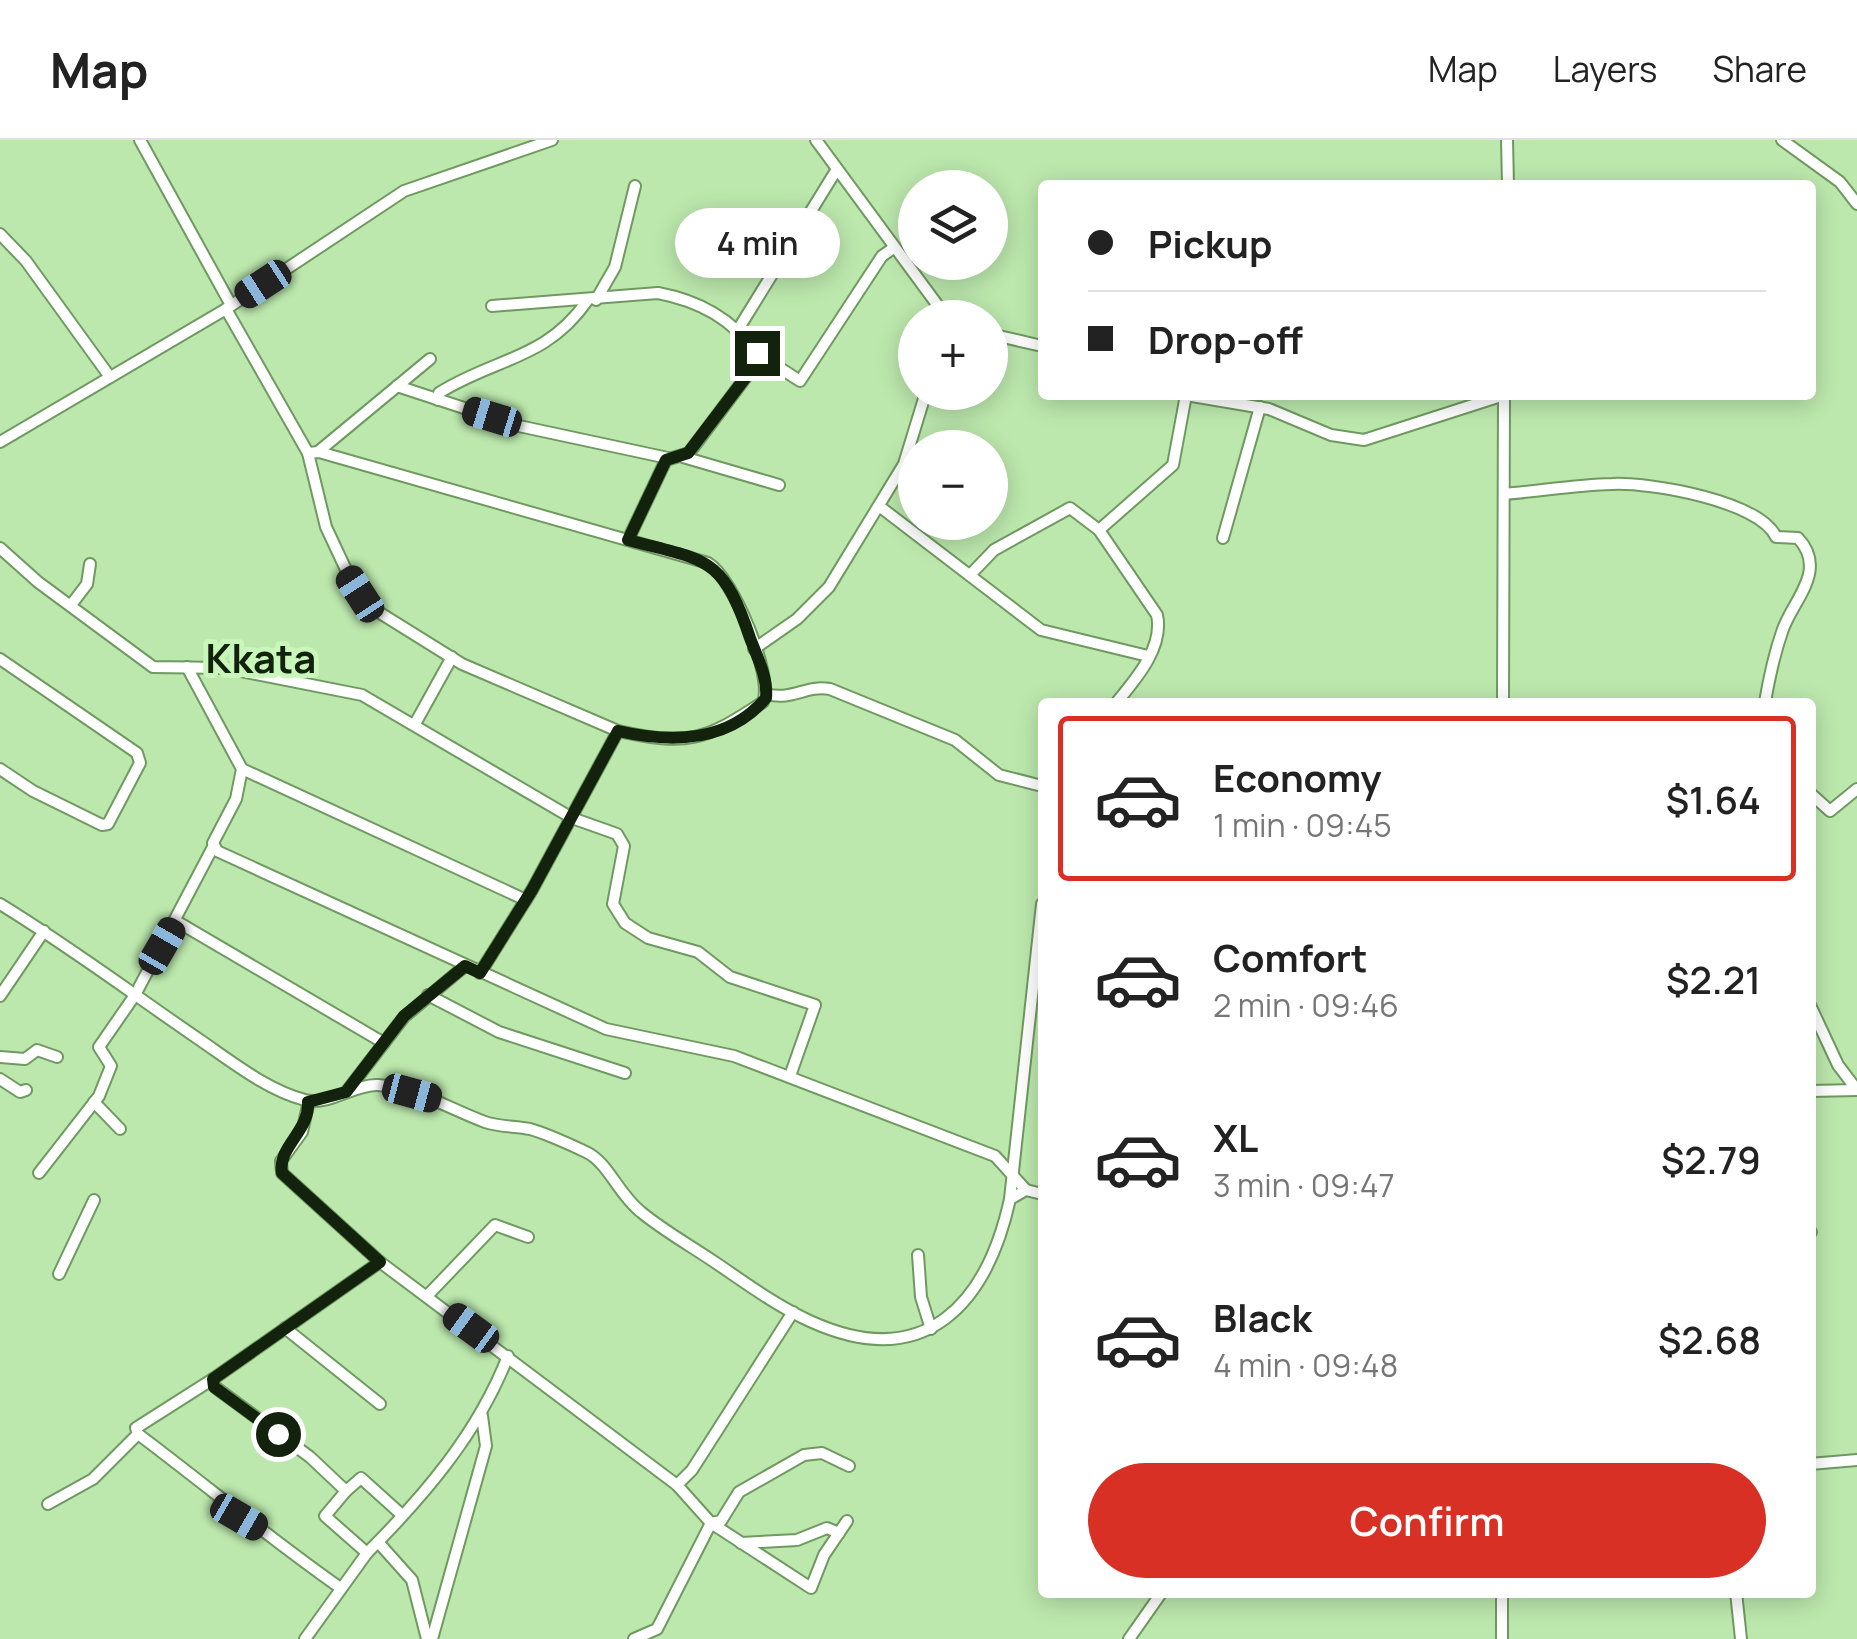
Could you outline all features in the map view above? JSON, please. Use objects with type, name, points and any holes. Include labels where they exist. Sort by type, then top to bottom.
[{"type":"street","points":[[140,140],[228,307],[313,453],[326,526],[360,594],[384,617],[452,658],[618,731],[664,739],[703,738],[763,702],[766,694],[754,648],[728,582],[716,568],[313,453]]},
{"type":"street","points":[[0,442],[228,307],[404,191],[552,140]]},
{"type":"street","points":[[816,140],[933,300]]},
{"type":"street","points":[[1507,140],[1508,180]]},
{"type":"street","points":[[1782,140],[1840,182],[1857,204]]},
{"type":"street","points":[[739,328],[837,169]]},
{"type":"street","points":[[438,400],[439,393],[462,378],[527,355],[569,326],[592,301],[614,267],[634,186]]},
{"type":"street","points":[[0,234],[26,261],[110,378]]},
{"type":"street","points":[[492,306],[592,301],[636,293],[679,297],[739,328],[757,353],[800,381],[882,256],[892,249]]},
{"type":"street","points":[[1008,338],[1038,345]]},
{"type":"street","points":[[683,457],[755,365],[757,353]]},
{"type":"street","points":[[313,453],[430,359]]},
{"type":"street","points":[[396,386],[519,426],[668,458],[683,457],[779,485]]},
{"type":"street","points":[[1098,530],[1174,465],[1185,400]]},
{"type":"street","points":[[1217,400],[1260,407],[1331,435],[1364,440],[1488,400]]},
{"type":"street","points":[[1503,698],[1504,400]]},
{"type":"street","points":[[1223,538],[1260,407]]},
{"type":"street","points":[[754,648],[817,602],[904,464],[920,410]]},
{"type":"street","points":[[628,540],[668,458]]},
{"type":"street","points":[[1504,494],[1616,484],[1671,490],[1748,512],[1770,524],[1776,537],[1798,538],[1808,560],[1806,591],[1782,632],[1766,698]]},
{"type":"street","points":[[879,506],[1041,630],[1148,656]]},
{"type":"street","points":[[971,574],[994,550],[1070,508],[1098,530],[1157,615],[1160,629],[1121,698]]},
{"type":"street","points":[[0,548],[153,667],[287,677],[351,692],[416,722],[572,818],[624,841],[613,904],[631,928],[648,938],[698,952],[730,978],[815,1005],[790,1076]]},
{"type":"street","points":[[71,605],[87,584],[90,564]]},
{"type":"street","points":[[0,658],[137,753],[140,763],[108,824],[102,825],[33,792],[0,769]]},
{"type":"street","points":[[416,722],[452,658]]},
{"type":"street","points":[[187,667],[242,768],[526,900]]},
{"type":"street","points":[[766,694],[785,698],[810,688],[830,690],[955,740],[999,775],[1038,785]]},
{"type":"street","points":[[480,973],[526,900],[618,731]]},
{"type":"street","points":[[38,1173],[94,1102],[111,1066],[99,1047],[135,994],[176,921],[236,799],[242,768]]},
{"type":"street","points":[[1816,798],[1830,811],[1857,789]]},
{"type":"street","points":[[213,847],[606,1029],[720,1052],[996,1156],[1026,1190],[1038,1193]]},
{"type":"street","points":[[0,904],[266,1083],[308,1102],[368,1086],[390,1087],[434,1099],[480,1120],[532,1130],[587,1152],[601,1161],[613,1185],[644,1214],[793,1312],[844,1334],[874,1337],[932,1329],[961,1306],[986,1275],[1002,1236],[1010,1199],[1038,939]]},
{"type":"street","points":[[176,921],[384,1042]]},
{"type":"street","points":[[0,996],[44,930]]},
{"type":"street","points":[[346,1092],[384,1042],[428,995],[465,966]]},
{"type":"street","points":[[428,995],[499,1032],[625,1073]]},
{"type":"street","points":[[1816,1017],[1838,1064],[1857,1090]]},
{"type":"street","points":[[0,1057],[25,1059],[37,1050],[57,1057]]},
{"type":"street","points":[[0,1079],[20,1092],[26,1090]]},
{"type":"street","points":[[1816,1091],[1857,1090]]},
{"type":"street","points":[[94,1102],[120,1128]]},
{"type":"street","points":[[308,1102],[302,1132],[281,1160],[282,1173],[380,1262],[677,1485],[711,1523],[811,1588],[848,1521]]},
{"type":"street","points":[[1010,1199],[1026,1190]]},
{"type":"street","points":[[59,1274],[94,1200]]},
{"type":"street","points":[[426,1296],[495,1225],[528,1237]]},
{"type":"street","points":[[918,1255],[921,1298],[932,1329]]},
{"type":"street","points":[[339,1587],[277,1539],[226,1508],[138,1434],[136,1428],[380,1262]]},
{"type":"street","points":[[677,1485],[692,1470],[793,1312]]},
{"type":"street","points":[[285,1328],[380,1404]]},
{"type":"street","points":[[306,1639],[339,1587],[482,1416],[508,1356]]},
{"type":"street","points":[[213,1379],[214,1387],[310,1457],[346,1491]]},
{"type":"street","points":[[430,1639],[486,1446],[482,1416]]},
{"type":"street","points":[[48,1504],[93,1479],[138,1434]]},
{"type":"street","points":[[711,1523],[720,1521],[739,1492],[804,1455],[822,1453],[849,1466]]},
{"type":"street","points":[[1816,1463],[1857,1460]]},
{"type":"street","points":[[367,1553],[325,1516],[346,1491],[361,1478],[402,1515]]},
{"type":"street","points":[[634,1639],[657,1629],[683,1585],[711,1523]]},
{"type":"street","points":[[741,1543],[797,1540],[827,1528],[839,1533]]},
{"type":"street","points":[[378,1542],[412,1580],[430,1639]]},
{"type":"street","points":[[1128,1639],[1158,1598]]},
{"type":"street","points":[[1502,1598],[1502,1639]]},
{"type":"street","points":[[1737,1598],[1741,1639]]},
{"type":"district","name":"Kkata","points":[[261,659]]},
{"type":"route","points":[[278,1434],[214,1387],[213,1379],[380,1262],[282,1173],[281,1160],[302,1132],[308,1102],[346,1092],[414,1007],[465,966],[480,973],[532,890],[618,731],[664,739],[703,738],[766,698],[766,682],[742,612],[723,574],[699,559],[628,540],[666,460],[688,453],[755,365],[757,353]]}]
